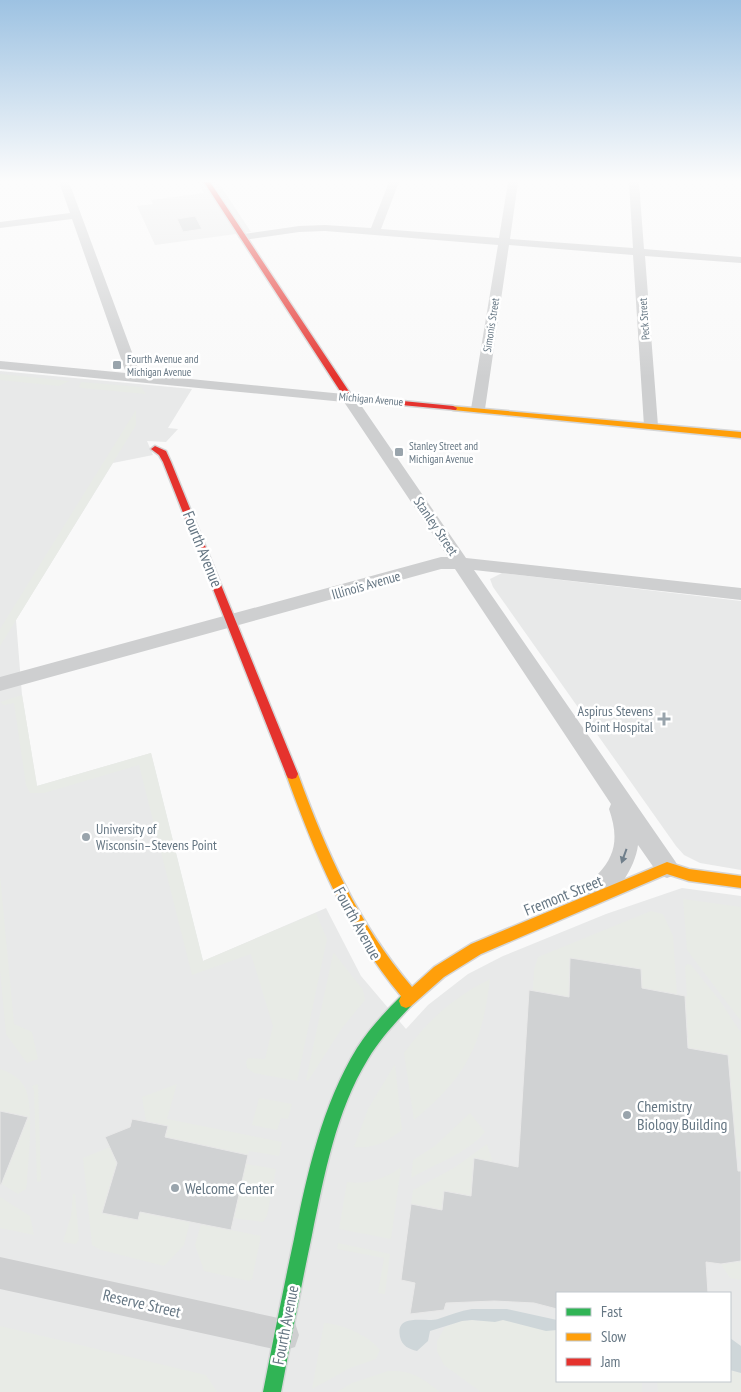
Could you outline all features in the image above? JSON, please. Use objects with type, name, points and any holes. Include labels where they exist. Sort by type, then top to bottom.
[{"type":"street","points":[[87,247],[134,377]]},
{"type":"street","name":"Stanley Street","points":[[250,247],[349,398],[667,868]]},
{"type":"street","name":"Simonis Street","points":[[478,409],[504,247]]},
{"type":"street","points":[[571,247],[741,260]]},
{"type":"street","name":"Peck Street","points":[[639,247],[651,426]]},
{"type":"street","name":"Michigan Avenue","points":[[0,365],[741,435]]},
{"type":"street","name":"Fourth Avenue","points":[[155,449],[164,453],[233,622],[337,888],[368,946],[390,977],[410,996],[391,1014],[371,1042],[351,1076],[334,1114],[318,1161],[272,1392]]},
{"type":"street","name":"Illinois Avenue","points":[[0,684],[233,622],[441,563],[484,564],[741,594]]},
{"type":"street","points":[[583,905],[618,869],[625,856],[628,840],[624,818],[606,777]]},
{"type":"street","points":[[667,868],[689,875],[741,882]]},
{"type":"street","name":"Fremont Street","points":[[410,996],[439,972],[476,948],[583,905],[667,868]]},
{"type":"street","name":"Reserve Street","points":[[0,1273],[283,1335]]},
{"type":"shaded area","name":"University of Wisconsin–Stevens Point","points":[[0,371],[192,389],[168,428],[178,429],[166,442],[147,441],[153,455],[113,463],[16,620],[22,695],[37,786],[151,753],[203,961],[326,908],[361,976],[406,1029],[428,1005],[468,974],[503,956],[606,914],[682,888],[741,896],[741,1392],[0,1392]]},
{"type":"shaded area","points":[[0,374],[69,381],[59,386],[0,380]]},
{"type":"shaded area","points":[[81,382],[141,387],[146,394],[82,388],[79,387]]},
{"type":"shaded area","points":[[136,410],[136,425],[0,646],[0,629]]},
{"type":"shaded area","name":"Aspirus Stevens Point Hospital","points":[[502,573],[741,601],[741,870],[700,863],[684,855],[676,846],[493,587],[490,579]]},
{"type":"shaded area","points":[[22,695],[37,786],[151,753],[203,961],[316,913],[327,939],[297,1081],[254,1073],[247,1068],[246,1062],[248,1058],[265,1059],[273,1026],[251,954],[192,975],[139,765],[44,793],[30,793],[26,785],[14,703],[4,705],[0,702]]},
{"type":"shaded area","points":[[0,875],[14,1024],[32,1032],[38,1059],[27,1063],[6,1034],[0,971]]},
{"type":"shaded area","points":[[683,899],[741,907],[741,1021],[687,950]]},
{"type":"shaded area","points":[[651,911],[663,914],[673,936],[677,995],[665,1004],[570,958],[569,997],[533,991],[534,969],[538,957]]},
{"type":"shaded area","points":[[334,953],[363,990],[365,1000],[342,1028],[308,1081],[306,1080]]},
{"type":"shaded area","points":[[687,964],[691,965],[720,1001],[741,1033],[741,1157],[736,1156],[728,1055],[688,1048],[685,996],[687,996],[685,967]]},
{"type":"shaded area","points":[[490,979],[482,1023],[468,1058],[459,1074],[447,1089],[414,1120],[404,1053],[422,1030],[442,1010]]},
{"type":"shaded area","points":[[395,1064],[402,1130],[374,1146],[354,1147],[368,1109]]},
{"type":"shaded area","points":[[0,1069],[12,1074],[21,1082],[26,1090],[30,1110],[27,1183],[26,1189],[18,1194],[0,1183],[0,1168],[7,1170],[28,1117],[0,1111]]},
{"type":"shaded area","points":[[38,1084],[41,1181],[37,1182],[34,1091],[32,1086]]},
{"type":"shaded area","points":[[177,1084],[167,1119],[282,1142],[279,1156],[249,1151],[248,1155],[165,1137],[168,1126],[146,1121],[142,1097]]},
{"type":"shaded area","points":[[259,1098],[292,1104],[288,1119],[281,1118],[277,1130],[252,1125]]},
{"type":"shaded area","points":[[470,1113],[485,1132],[469,1147],[411,1178],[413,1160],[435,1146]]},
{"type":"shaded area","points":[[487,1144],[493,1163],[471,1196],[444,1191],[442,1210],[411,1204],[413,1190],[454,1168]]},
{"type":"shaded area","points":[[110,1147],[117,1163],[102,1213],[138,1219],[140,1212],[190,1222],[184,1245],[164,1266],[101,1250],[92,1245],[83,1158]]},
{"type":"shaded area","points":[[246,1164],[276,1169],[267,1216],[263,1222],[233,1218]]},
{"type":"shaded area","points":[[401,1167],[391,1239],[339,1229],[347,1182],[369,1182],[389,1175]]},
{"type":"shaded area","points":[[73,1194],[75,1194],[79,1239],[76,1244],[63,1242],[71,1216]]},
{"type":"shaded area","points":[[0,1197],[30,1216],[34,1235],[0,1228]]},
{"type":"shaded area","points":[[201,1224],[261,1236],[252,1279],[249,1281],[204,1271],[195,1245]]},
{"type":"shaded area","points":[[338,1243],[390,1254],[385,1294],[378,1293],[384,1258],[337,1249]]},
{"type":"shaded area","points":[[741,1261],[741,1280],[730,1278],[721,1264]]},
{"type":"shaded area","points":[[472,1309],[507,1309],[556,1320],[556,1330],[546,1331],[503,1320],[495,1322],[472,1320],[462,1321],[430,1331],[428,1341],[417,1351],[406,1347],[402,1343],[400,1329],[402,1324],[407,1321],[433,1320]]},
{"type":"shaded area","points":[[510,1320],[543,1329],[556,1330],[556,1382],[642,1382],[642,1392],[481,1392],[444,1365],[437,1351],[437,1341],[445,1327],[462,1321]]},
{"type":"shaded area","points":[[324,1323],[354,1331],[369,1340],[380,1350],[376,1359],[350,1368],[312,1389]]},
{"type":"shaded area","points":[[0,1326],[206,1375],[217,1392],[0,1392]]},
{"type":"shaded area","points":[[731,1339],[741,1346],[741,1373],[731,1370]]},
{"type":"shaded area","points":[[731,1370],[741,1373],[741,1392],[658,1392],[657,1382],[731,1382]]},
{"type":"shaded area","points":[[388,1371],[410,1373],[440,1392],[337,1392],[352,1383]]},
{"type":"building","name":"Chemistry Biology Building","points":[[570,958],[641,969],[642,988],[685,996],[688,1048],[728,1055],[738,1171],[741,1171],[741,1261],[721,1264],[706,1262],[708,1292],[556,1292],[556,1309],[534,1303],[494,1301],[446,1303],[444,1310],[410,1314],[415,1283],[401,1280],[411,1204],[442,1210],[444,1191],[471,1196],[474,1158],[518,1167],[529,990],[569,997]]},
{"type":"building","points":[[0,1111],[28,1117],[1,1185],[0,1185]]},
{"type":"building","name":"Welcome Center","points":[[132,1119],[168,1126],[165,1137],[248,1155],[231,1230],[140,1212],[138,1220],[102,1213],[117,1163],[105,1137],[130,1127]]},
{"type":"traffic: fast","points":[[272,1392],[313,1187],[333,1118],[346,1085],[362,1054],[382,1026],[406,1001]]},
{"type":"traffic: slow","points":[[453,408],[741,435]]},
{"type":"traffic: slow","points":[[292,774],[327,863],[354,918],[370,945],[410,996]]},
{"type":"traffic: slow","points":[[406,1001],[439,972],[476,949],[667,868],[689,875],[741,882]]},
{"type":"traffic: jam","points":[[250,247],[349,398],[453,408]]},
{"type":"traffic: jam","points":[[155,449],[163,453],[167,462],[292,774]]},
{"type":"place","name":"Fourth Avenue and Michigan Avenue","points":[[117,365]]},
{"type":"place","name":"Stanley Street and Michigan Avenue","points":[[399,452]]},
{"type":"place","name":"Aspirus Stevens Point Hospital","points":[[664,719]]},
{"type":"place","name":"University of Wisconsin–Stevens Point","points":[[86,837]]},
{"type":"place","name":"Chemistry Biology Building","points":[[627,1115]]},
{"type":"place","name":"Welcome Center","points":[[175,1188]]}]
